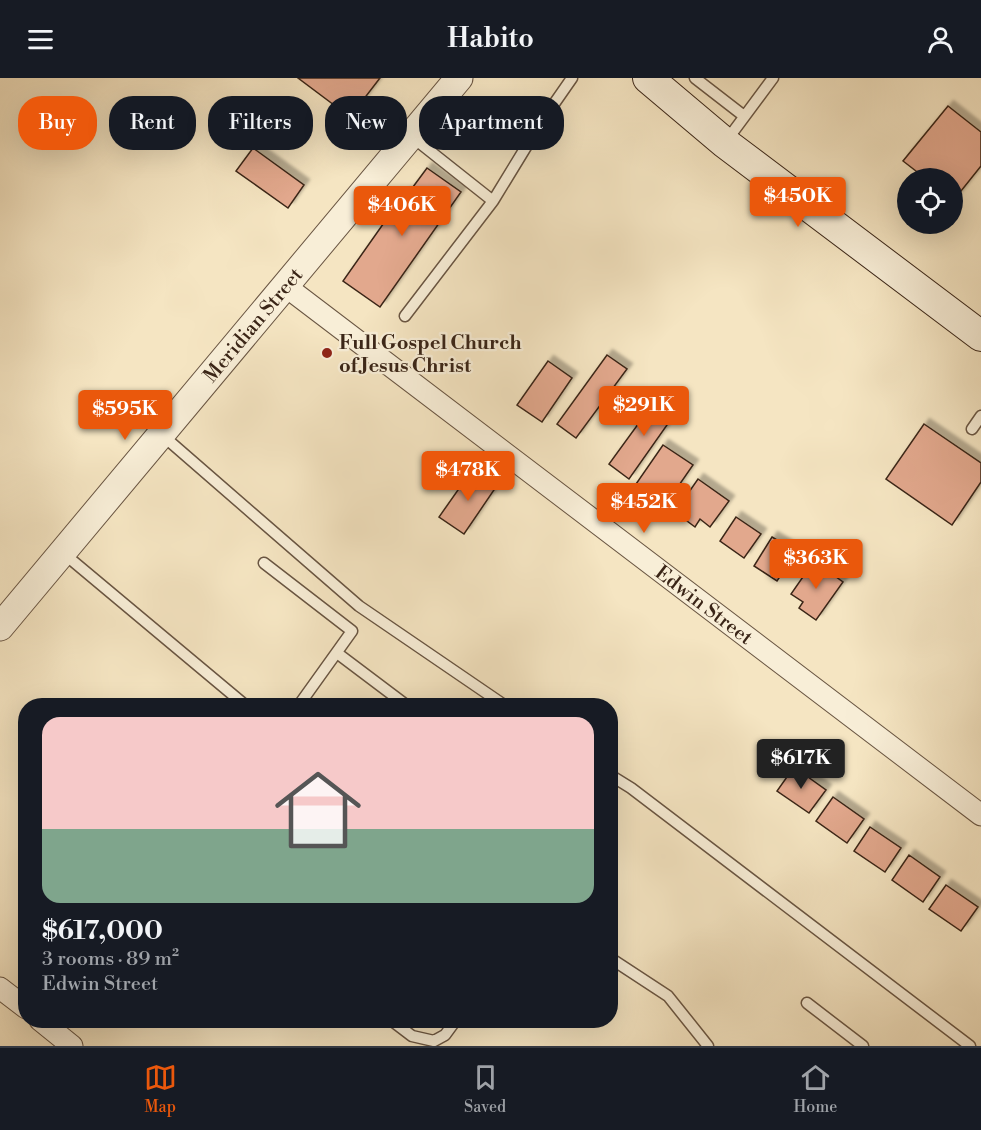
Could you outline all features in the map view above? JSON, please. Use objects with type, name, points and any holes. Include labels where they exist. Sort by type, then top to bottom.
[{"type":"main road","points":[[648,78],[725,143],[981,336]]},
{"type":"street","name":"Meridian Street","points":[[0,627],[459,78]]},
{"type":"street","name":"Edwin Street","points":[[284,285],[981,815]]},
{"type":"street","points":[[0,988],[18,1002]]},
{"type":"street","points":[[50,1028],[72,1046]]},
{"type":"lane","points":[[405,316],[493,201],[540,124],[572,78]]},
{"type":"lane","points":[[695,78],[744,116]]},
{"type":"lane","points":[[725,143],[773,78]]},
{"type":"lane","points":[[410,136],[493,201]]},
{"type":"lane","points":[[972,429],[981,416]]},
{"type":"lane","points":[[160,434],[359,606],[494,698]]},
{"type":"lane","points":[[61,552],[237,698]]},
{"type":"lane","points":[[264,563],[352,631],[305,698]]},
{"type":"lane","points":[[337,652],[397,698]]},
{"type":"lane","points":[[618,780],[968,1045]]},
{"type":"lane","points":[[618,963],[668,996],[708,1046]]},
{"type":"lane","points":[[807,1003],[863,1046]]},
{"type":"lane","points":[[402,1028],[412,1036],[434,1041],[445,1035],[450,1028]]},
{"type":"building","points":[[298,78],[380,78],[366,96],[325,96],[325,98]]},
{"type":"building","points":[[948,106],[981,132],[981,166],[963,188],[963,168],[912,168],[903,161]]},
{"type":"building","points":[[252,150],[256,150],[304,185],[288,208],[236,171]]},
{"type":"building","points":[[427,168],[461,192],[380,307],[343,281],[405,193],[407,195]]},
{"type":"building","points":[[607,355],[627,369],[576,438],[557,424]]},
{"type":"building","points":[[548,361],[572,378],[542,422],[517,405]]},
{"type":"building","points":[[660,394],[679,408],[629,479],[609,464]]},
{"type":"building","points":[[924,424],[981,463],[981,482],[952,525],[886,479]]},
{"type":"building","points":[[663,445],[693,465],[666,504],[636,484]]},
{"type":"building","points":[[472,470],[496,487],[464,534],[439,517]]},
{"type":"building","points":[[698,479],[729,501],[710,527],[700,519],[695,527],[675,512]]},
{"type":"building","points":[[736,517],[761,534],[744,558],[720,541]]},
{"type":"building","points":[[772,537],[787,546],[783,551],[793,557],[777,581],[754,566]]},
{"type":"building","points":[[814,561],[843,582],[816,620],[799,608],[803,602],[791,594]]},
{"type":"building","points":[[794,767],[826,790],[809,813],[777,791]]},
{"type":"building","points":[[833,797],[864,819],[847,843],[816,821]]},
{"type":"building","points":[[870,827],[901,848],[885,872],[854,851]]},
{"type":"building","points":[[909,855],[940,877],[923,902],[892,880]]},
{"type":"building","points":[[946,885],[978,907],[961,931],[929,909]]},
{"type":"place","name":"Full Gospel Church of Jesus Christ","points":[[327,353]]}]
